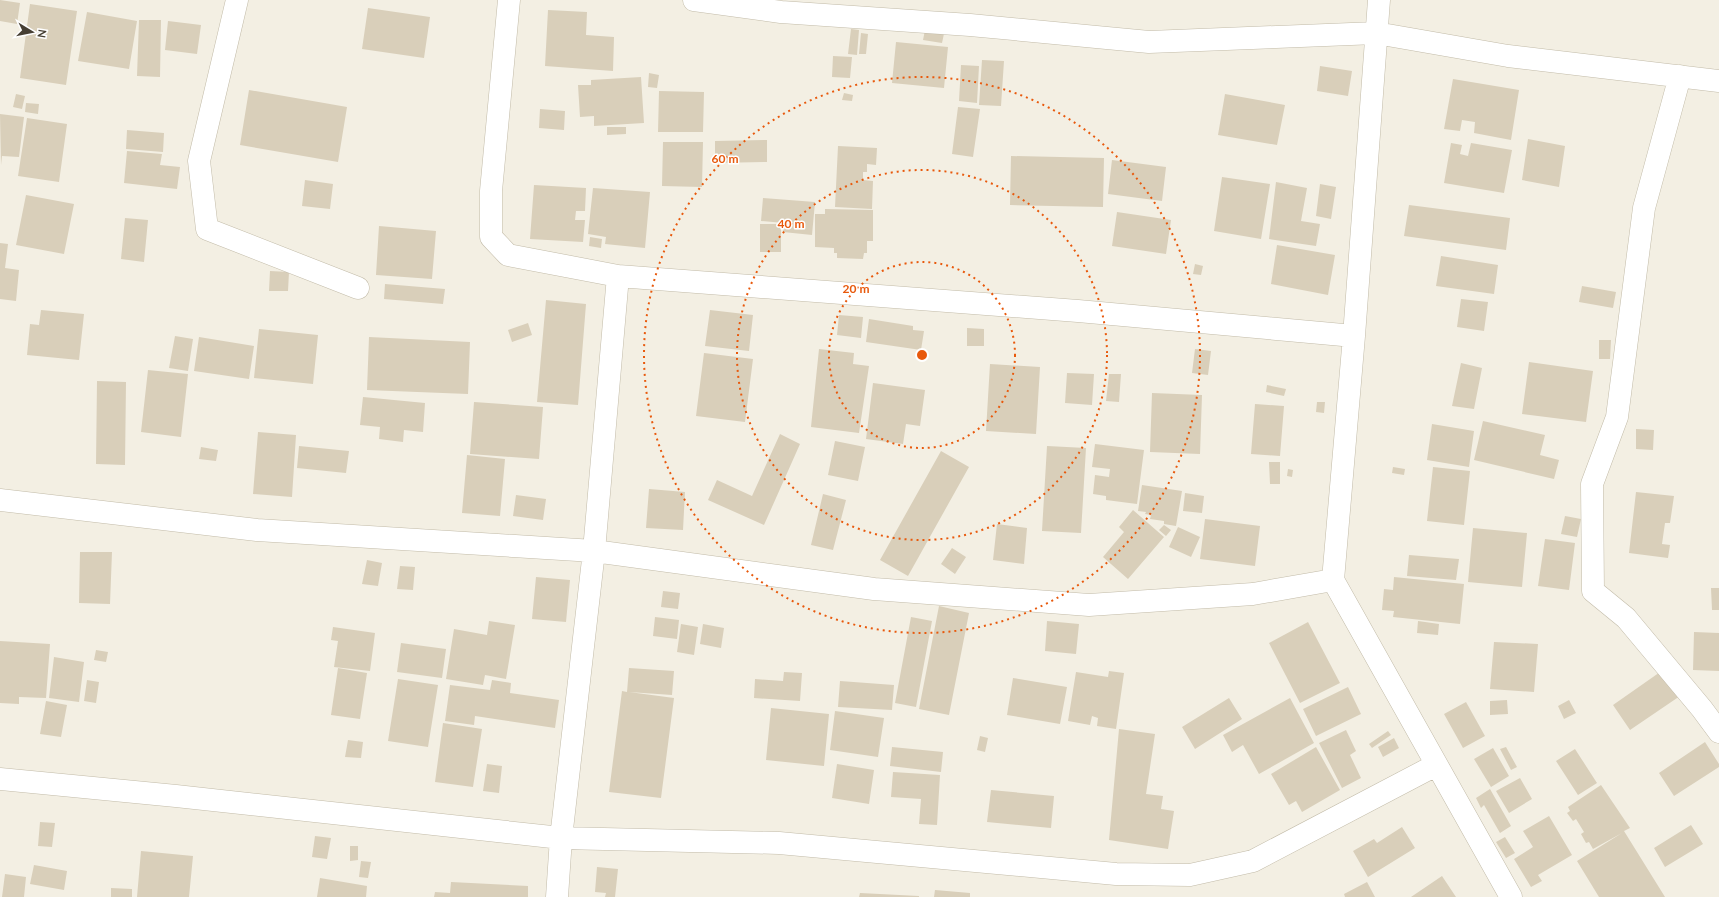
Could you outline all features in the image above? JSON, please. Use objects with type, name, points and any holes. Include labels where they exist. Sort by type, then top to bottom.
[{"type":"street","points":[[237,0],[199,161],[207,229],[358,288]]},
{"type":"street","points":[[509,0],[490,191],[491,237],[508,255],[618,276],[1078,311],[1354,336]]},
{"type":"street","points":[[694,0],[781,12],[970,25],[1148,42],[1376,33],[1508,56],[1719,81]]},
{"type":"street","points":[[1379,0],[1354,336],[1333,580],[1511,897]]},
{"type":"street","points":[[1680,76],[1644,208],[1617,418],[1592,484],[1593,591],[1626,618],[1719,732]]},
{"type":"street","points":[[557,897],[562,838],[594,551],[618,276]]},
{"type":"street","points":[[0,500],[258,530],[594,551],[874,588],[1089,605],[1253,594],[1333,580]]},
{"type":"street","points":[[0,779],[176,796],[562,838],[779,843],[1116,874],[1190,876],[1253,861],[1436,765]]},
{"type":"building","points":[[0,0],[20,3],[17,24],[0,21]]},
{"type":"building","points":[[30,4],[77,11],[66,85],[20,78]]},
{"type":"building","points":[[368,8],[430,17],[424,58],[362,49]]},
{"type":"building","points":[[548,10],[587,12],[586,35],[614,37],[613,71],[545,66]]},
{"type":"building","points":[[87,12],[137,21],[129,69],[78,61]]},
{"type":"building","points":[[139,20],[161,20],[160,77],[137,76]]},
{"type":"building","points":[[168,21],[201,25],[197,54],[165,50]]},
{"type":"building","points":[[926,25],[945,29],[942,43],[923,40]]},
{"type":"building","points":[[851,29],[859,30],[857,55],[848,54]]},
{"type":"building","points":[[861,33],[868,34],[866,54],[859,54]]},
{"type":"building","points":[[896,42],[948,47],[944,88],[892,83]]},
{"type":"building","points":[[833,56],[852,57],[850,78],[832,77]]},
{"type":"building","points":[[982,60],[1004,61],[1001,106],[979,105]]},
{"type":"building","points":[[961,65],[979,66],[977,103],[959,101]]},
{"type":"building","points":[[1320,66],[1352,71],[1348,96],[1317,91]]},
{"type":"building","points":[[649,73],[659,75],[657,88],[648,87]]},
{"type":"building","points":[[641,77],[644,123],[594,126],[594,116],[580,117],[578,85],[591,85],[591,80]]},
{"type":"building","points":[[1453,79],[1519,90],[1511,140],[1474,133],[1475,122],[1462,120],[1460,131],[1444,129]]},
{"type":"building","points":[[249,90],[347,107],[338,162],[240,145]]},
{"type":"building","points":[[659,91],[704,92],[703,132],[658,132]]},
{"type":"building","points":[[844,93],[853,95],[852,101],[842,100]]},
{"type":"building","points":[[16,94],[25,96],[22,109],[13,107]]},
{"type":"building","points":[[1225,94],[1285,105],[1277,145],[1218,135]]},
{"type":"building","points":[[26,103],[39,104],[38,114],[25,112]]},
{"type":"building","points":[[958,107],[980,109],[973,157],[952,154]]},
{"type":"building","points":[[540,109],[565,111],[564,130],[539,128]]},
{"type":"building","points":[[0,114],[24,117],[19,157],[2,156],[1,165]]},
{"type":"building","points":[[27,118],[67,124],[59,182],[18,176]]},
{"type":"building","points":[[607,127],[626,127],[626,134],[607,135]]},
{"type":"building","points":[[127,130],[164,133],[163,152],[126,149]]},
{"type":"building","points":[[1528,139],[1565,146],[1559,187],[1522,180]]},
{"type":"building","points":[[767,140],[767,162],[715,163],[715,141]]},
{"type":"building","points":[[663,142],[703,142],[702,187],[662,186]]},
{"type":"building","points":[[1451,143],[1462,145],[1460,154],[1468,156],[1471,143],[1512,150],[1504,193],[1444,183]]},
{"type":"building","points":[[838,146],[877,148],[876,165],[867,164],[867,172],[863,172],[863,180],[873,181],[872,209],[835,207]]},
{"type":"building","points":[[127,151],[162,154],[160,165],[180,167],[177,189],[124,183]]},
{"type":"building","points":[[1011,156],[1104,158],[1103,207],[1010,205]]},
{"type":"building","points":[[1112,160],[1166,167],[1162,201],[1108,194]]},
{"type":"building","points":[[1222,177],[1270,184],[1261,239],[1214,231]]},
{"type":"building","points":[[305,180],[333,184],[330,209],[302,206]]},
{"type":"building","points":[[1276,182],[1307,188],[1301,221],[1320,224],[1316,246],[1269,239]]},
{"type":"building","points":[[1320,184],[1336,187],[1331,219],[1316,216]]},
{"type":"building","points":[[534,185],[586,188],[585,211],[576,211],[575,220],[585,220],[583,242],[530,239]]},
{"type":"building","points":[[593,188],[650,192],[645,248],[605,244],[606,237],[588,234]]},
{"type":"building","points":[[26,195],[74,204],[64,254],[16,245]]},
{"type":"building","points":[[763,198],[815,202],[812,235],[783,232],[784,223],[761,221]]},
{"type":"building","points":[[1409,205],[1510,218],[1506,250],[1404,236]]},
{"type":"building","points":[[825,209],[873,210],[873,241],[867,241],[867,253],[864,253],[863,259],[837,258],[837,253],[834,253],[834,248],[815,247],[815,214],[825,214]]},
{"type":"building","points":[[1117,212],[1171,220],[1166,254],[1112,246]]},
{"type":"building","points":[[125,218],[148,220],[144,262],[121,259]]},
{"type":"building","points":[[760,224],[781,224],[781,252],[760,252]]},
{"type":"building","points":[[379,226],[436,231],[432,279],[376,275]]},
{"type":"building","points":[[590,237],[602,239],[601,248],[589,246]]},
{"type":"building","points":[[0,243],[8,244],[5,268],[19,270],[16,301],[0,299]]},
{"type":"building","points":[[1277,245],[1335,255],[1328,295],[1271,284]]},
{"type":"building","points":[[1441,256],[1498,265],[1494,294],[1436,286]]},
{"type":"building","points":[[1195,264],[1203,266],[1201,275],[1193,274]]},
{"type":"building","points":[[270,271],[289,272],[288,291],[269,291]]},
{"type":"building","points":[[385,284],[445,289],[443,304],[384,299]]},
{"type":"building","points":[[1582,286],[1616,292],[1613,308],[1579,302]]},
{"type":"building","points":[[1461,299],[1488,302],[1484,331],[1457,327]]},
{"type":"building","points":[[546,300],[586,304],[578,405],[537,402]]},
{"type":"building","points":[[41,310],[84,314],[79,360],[27,355],[30,324],[39,325]]},
{"type":"building","points":[[710,310],[753,315],[749,351],[705,346]]},
{"type":"building","points":[[839,315],[863,317],[861,338],[837,335]]},
{"type":"building","points":[[869,319],[913,326],[913,330],[924,331],[921,350],[866,342]]},
{"type":"building","points":[[528,323],[532,335],[512,342],[508,330]]},
{"type":"building","points":[[967,328],[984,329],[984,346],[967,346]]},
{"type":"building","points":[[259,329],[318,335],[313,384],[254,378]]},
{"type":"building","points":[[175,336],[193,339],[188,371],[169,368]]},
{"type":"building","points":[[199,337],[254,346],[249,379],[194,371]]},
{"type":"building","points":[[369,337],[470,342],[468,394],[367,390]]},
{"type":"building","points":[[1599,340],[1611,340],[1610,359],[1599,359]]},
{"type":"building","points":[[819,349],[854,353],[853,364],[869,366],[859,433],[811,427]]},
{"type":"building","points":[[1195,349],[1211,351],[1208,375],[1192,373]]},
{"type":"building","points":[[704,353],[753,359],[745,422],[696,416]]},
{"type":"building","points":[[1529,362],[1593,371],[1586,422],[1522,414]]},
{"type":"building","points":[[1461,363],[1482,368],[1474,409],[1452,406]]},
{"type":"building","points":[[990,364],[1040,367],[1036,434],[986,431]]},
{"type":"building","points":[[148,370],[188,374],[181,437],[141,432]]},
{"type":"building","points":[[1067,373],[1094,374],[1092,405],[1065,403]]},
{"type":"building","points":[[1109,374],[1121,374],[1119,402],[1106,401]]},
{"type":"building","points":[[97,381],[126,382],[125,465],[96,464]]},
{"type":"building","points":[[873,383],[925,390],[920,426],[906,424],[903,444],[866,439]]},
{"type":"building","points":[[1267,385],[1286,389],[1284,396],[1266,392]]},
{"type":"building","points":[[1152,393],[1202,395],[1200,454],[1150,452]]},
{"type":"building","points":[[363,397],[425,403],[423,432],[404,430],[403,442],[379,439],[380,427],[360,425]]},
{"type":"building","points":[[474,402],[543,407],[539,459],[470,454]]},
{"type":"building","points":[[1317,402],[1325,402],[1324,413],[1316,412]]},
{"type":"building","points":[[1255,404],[1284,406],[1280,456],[1251,454]]},
{"type":"building","points":[[1483,421],[1545,435],[1540,455],[1559,460],[1554,479],[1474,460]]},
{"type":"building","points":[[1432,424],[1474,431],[1469,467],[1427,460]]},
{"type":"building","points":[[1636,429],[1654,430],[1653,450],[1636,449]]},
{"type":"building","points":[[258,432],[296,435],[292,497],[253,494]]},
{"type":"building","points":[[780,434],[800,444],[764,525],[708,500],[717,480],[752,496]]},
{"type":"building","points":[[835,441],[865,447],[858,481],[828,475]]},
{"type":"building","points":[[1095,444],[1144,450],[1137,504],[1106,500],[1106,496],[1093,494],[1095,475],[1109,477],[1110,469],[1092,467]]},
{"type":"building","points":[[299,446],[349,451],[346,473],[297,468]]},
{"type":"building","points":[[1047,446],[1086,448],[1081,533],[1042,531]]},
{"type":"building","points":[[201,447],[218,450],[216,461],[199,459]]},
{"type":"building","points":[[941,451],[969,467],[908,576],[880,560]]},
{"type":"building","points":[[467,455],[505,459],[500,516],[462,513]]},
{"type":"building","points":[[1269,462],[1280,462],[1280,484],[1270,484]]},
{"type":"building","points":[[1393,467],[1405,469],[1404,475],[1392,473]]},
{"type":"building","points":[[1433,467],[1470,471],[1464,525],[1427,521]]},
{"type":"building","points":[[1288,469],[1293,470],[1292,477],[1287,476]]},
{"type":"building","points":[[1142,485],[1182,491],[1176,526],[1164,524],[1164,521],[1150,519],[1151,515],[1145,514],[1146,512],[1138,511]]},
{"type":"building","points":[[649,489],[685,492],[683,530],[646,528]]},
{"type":"building","points":[[1636,492],[1674,496],[1670,523],[1665,523],[1662,544],[1670,545],[1668,558],[1629,553]]},
{"type":"building","points":[[1185,493],[1204,496],[1202,513],[1183,511]]},
{"type":"building","points":[[823,494],[846,500],[833,550],[811,545]]},
{"type":"building","points":[[516,495],[546,499],[543,520],[513,516]]},
{"type":"building","points":[[1133,510],[1164,537],[1128,579],[1103,557],[1124,532],[1119,527]]},
{"type":"building","points":[[1565,516],[1581,519],[1577,537],[1561,534]]},
{"type":"building","points":[[1205,519],[1260,526],[1255,566],[1200,559]]},
{"type":"building","points":[[997,524],[1027,528],[1024,564],[993,560]]},
{"type":"building","points":[[1164,525],[1171,530],[1166,536],[1159,530]]},
{"type":"building","points":[[1178,527],[1200,537],[1191,557],[1169,547]]},
{"type":"building","points":[[1473,528],[1527,533],[1522,587],[1468,582]]},
{"type":"building","points":[[1545,539],[1575,543],[1569,590],[1538,586]]},
{"type":"building","points":[[952,548],[966,557],[955,574],[941,564]]},
{"type":"building","points":[[80,552],[112,552],[110,604],[79,603]]},
{"type":"building","points":[[1409,555],[1459,559],[1456,580],[1407,576]]},
{"type":"building","points":[[367,560],[382,563],[378,586],[362,584]]},
{"type":"building","points":[[400,566],[415,567],[413,590],[397,589]]},
{"type":"building","points":[[536,577],[570,580],[566,622],[532,619]]},
{"type":"building","points":[[1394,577],[1464,584],[1460,624],[1393,617],[1394,611],[1382,610],[1384,589],[1393,590]]},
{"type":"building","points":[[1711,588],[1719,588],[1719,610],[1712,610]]},
{"type":"building","points":[[663,591],[680,593],[678,609],[661,607]]},
{"type":"building","points":[[939,606],[969,613],[949,715],[919,709]]},
{"type":"building","points":[[655,617],[679,620],[677,639],[653,636]]},
{"type":"building","points":[[911,617],[932,621],[916,707],[895,703]]},
{"type":"building","points":[[489,621],[515,625],[506,679],[485,675],[483,685],[446,679],[454,629],[487,635]]},
{"type":"building","points":[[1047,621],[1079,624],[1076,654],[1045,651]]},
{"type":"building","points":[[1418,621],[1439,624],[1438,635],[1417,633]]},
{"type":"building","points":[[1308,622],[1340,683],[1300,703],[1269,643]]},
{"type":"building","points":[[681,624],[698,627],[694,655],[677,652]]},
{"type":"building","points":[[703,624],[724,628],[721,648],[700,644]]},
{"type":"building","points":[[333,627],[375,633],[370,671],[334,667],[338,641],[331,640]]},
{"type":"building","points":[[1694,632],[1719,633],[1719,671],[1693,670]]},
{"type":"building","points":[[0,641],[50,644],[46,698],[19,697],[19,704],[0,703]]},
{"type":"building","points":[[1494,642],[1538,644],[1534,692],[1490,689]]},
{"type":"building","points":[[401,643],[446,649],[442,678],[397,672]]},
{"type":"building","points":[[96,650],[108,652],[106,662],[94,660]]},
{"type":"building","points":[[54,657],[84,662],[79,702],[49,698]]},
{"type":"building","points":[[338,668],[367,673],[360,719],[331,715]]},
{"type":"building","points":[[629,668],[674,671],[672,695],[629,692],[674,698],[661,798],[609,792],[622,691],[627,692]]},
{"type":"building","points":[[1663,670],[1680,696],[1630,730],[1613,705]]},
{"type":"building","points":[[1109,671],[1124,673],[1116,729],[1097,726],[1098,718],[1092,716],[1090,725],[1068,721],[1076,672],[1108,677]]},
{"type":"building","points":[[784,672],[802,673],[800,701],[754,698],[755,679],[783,681]]},
{"type":"building","points":[[1013,678],[1067,687],[1060,724],[1007,715]]},
{"type":"building","points":[[398,679],[438,685],[428,747],[388,741]]},
{"type":"building","points":[[87,680],[99,682],[96,703],[84,701]]},
{"type":"building","points":[[492,680],[511,683],[510,693],[559,700],[555,728],[475,716],[474,725],[445,721],[450,685],[490,690]]},
{"type":"building","points":[[840,681],[894,685],[892,710],[838,707]]},
{"type":"building","points":[[1348,687],[1361,714],[1316,736],[1303,709]]},
{"type":"building","points":[[1229,698],[1242,719],[1195,749],[1182,727]]},
{"type":"building","points":[[1290,698],[1314,743],[1259,774],[1243,745],[1232,752],[1223,735]]},
{"type":"building","points":[[1507,700],[1508,714],[1490,715],[1490,701]]},
{"type":"building","points":[[1569,700],[1576,713],[1564,719],[1558,706]]},
{"type":"building","points":[[46,701],[67,705],[61,737],[40,734]]},
{"type":"building","points":[[1466,702],[1485,736],[1463,748],[1444,714]]},
{"type":"building","points":[[771,708],[829,714],[824,766],[766,760]]},
{"type":"building","points":[[835,711],[884,718],[878,757],[830,750]]},
{"type":"building","points":[[443,723],[482,729],[473,787],[435,782]]},
{"type":"building","points":[[1119,729],[1155,734],[1146,794],[1163,796],[1161,809],[1174,811],[1168,849],[1109,840]]},
{"type":"building","points":[[1346,730],[1356,751],[1350,755],[1361,778],[1342,788],[1319,743]]},
{"type":"building","points":[[1388,731],[1391,735],[1372,748],[1369,744]]},
{"type":"building","points":[[980,736],[988,738],[985,752],[977,750]]},
{"type":"building","points":[[1394,738],[1399,748],[1383,757],[1378,747]]},
{"type":"building","points":[[348,740],[363,742],[361,758],[345,757]]},
{"type":"building","points":[[1705,742],[1719,764],[1719,767],[1674,796],[1659,773]]},
{"type":"building","points":[[892,747],[943,752],[941,772],[890,766]]},
{"type":"building","points":[[1316,747],[1340,790],[1302,812],[1296,801],[1289,805],[1271,774]]},
{"type":"building","points":[[1506,747],[1517,767],[1511,770],[1500,749]]},
{"type":"building","points":[[1493,748],[1509,776],[1491,787],[1474,759]]},
{"type":"building","points":[[1575,749],[1597,783],[1578,795],[1556,761]]},
{"type":"building","points":[[487,764],[502,766],[499,793],[483,791]]},
{"type":"building","points":[[837,764],[874,770],[869,804],[832,798]]},
{"type":"building","points":[[893,772],[940,775],[937,825],[919,824],[921,799],[891,797]]},
{"type":"building","points":[[1520,778],[1532,799],[1509,813],[1496,791]]},
{"type":"building","points":[[1601,785],[1630,828],[1624,831],[1665,897],[1599,897],[1577,861],[1622,833],[1593,849],[1589,842],[1586,843],[1581,834],[1584,832],[1576,819],[1573,821],[1567,813],[1570,811],[1568,807]]},
{"type":"building","points":[[1490,789],[1511,826],[1500,833],[1484,805],[1481,808],[1476,798]]},
{"type":"building","points":[[991,790],[1054,796],[1051,828],[987,822]]},
{"type":"building","points":[[1549,816],[1572,855],[1538,875],[1542,881],[1531,887],[1514,859],[1533,847],[1523,831]]},
{"type":"building","points":[[40,822],[55,823],[52,847],[38,846]]},
{"type":"building","points":[[1691,825],[1703,844],[1665,867],[1654,848]]},
{"type":"building","points":[[1402,827],[1415,848],[1368,877],[1353,851],[1374,839],[1377,843]]},
{"type":"building","points":[[315,836],[331,838],[327,859],[312,857]]},
{"type":"building","points":[[1505,837],[1515,853],[1506,858],[1496,842]]},
{"type":"building","points":[[350,846],[358,846],[358,860],[350,861]]},
{"type":"building","points":[[141,851],[193,856],[189,897],[137,897]]},
{"type":"building","points":[[361,861],[371,862],[368,878],[359,877]]},
{"type":"building","points":[[34,865],[67,871],[64,890],[30,884]]},
{"type":"building","points":[[597,867],[618,869],[615,897],[605,897],[606,893],[595,892]]},
{"type":"building","points":[[5,874],[26,877],[24,897],[2,897]]},
{"type":"building","points":[[1442,876],[1456,897],[1411,897]]},
{"type":"building","points":[[320,878],[367,886],[366,897],[317,897]]},
{"type":"building","points":[[451,882],[528,886],[528,897],[434,897],[435,892],[450,893]]},
{"type":"building","points":[[1367,882],[1375,897],[1345,897],[1344,894]]},
{"type":"building","points":[[111,888],[132,889],[132,897],[111,897]]},
{"type":"building","points":[[935,890],[970,893],[970,897],[934,897]]},
{"type":"building","points":[[860,893],[919,896],[919,897],[859,897]]}]
